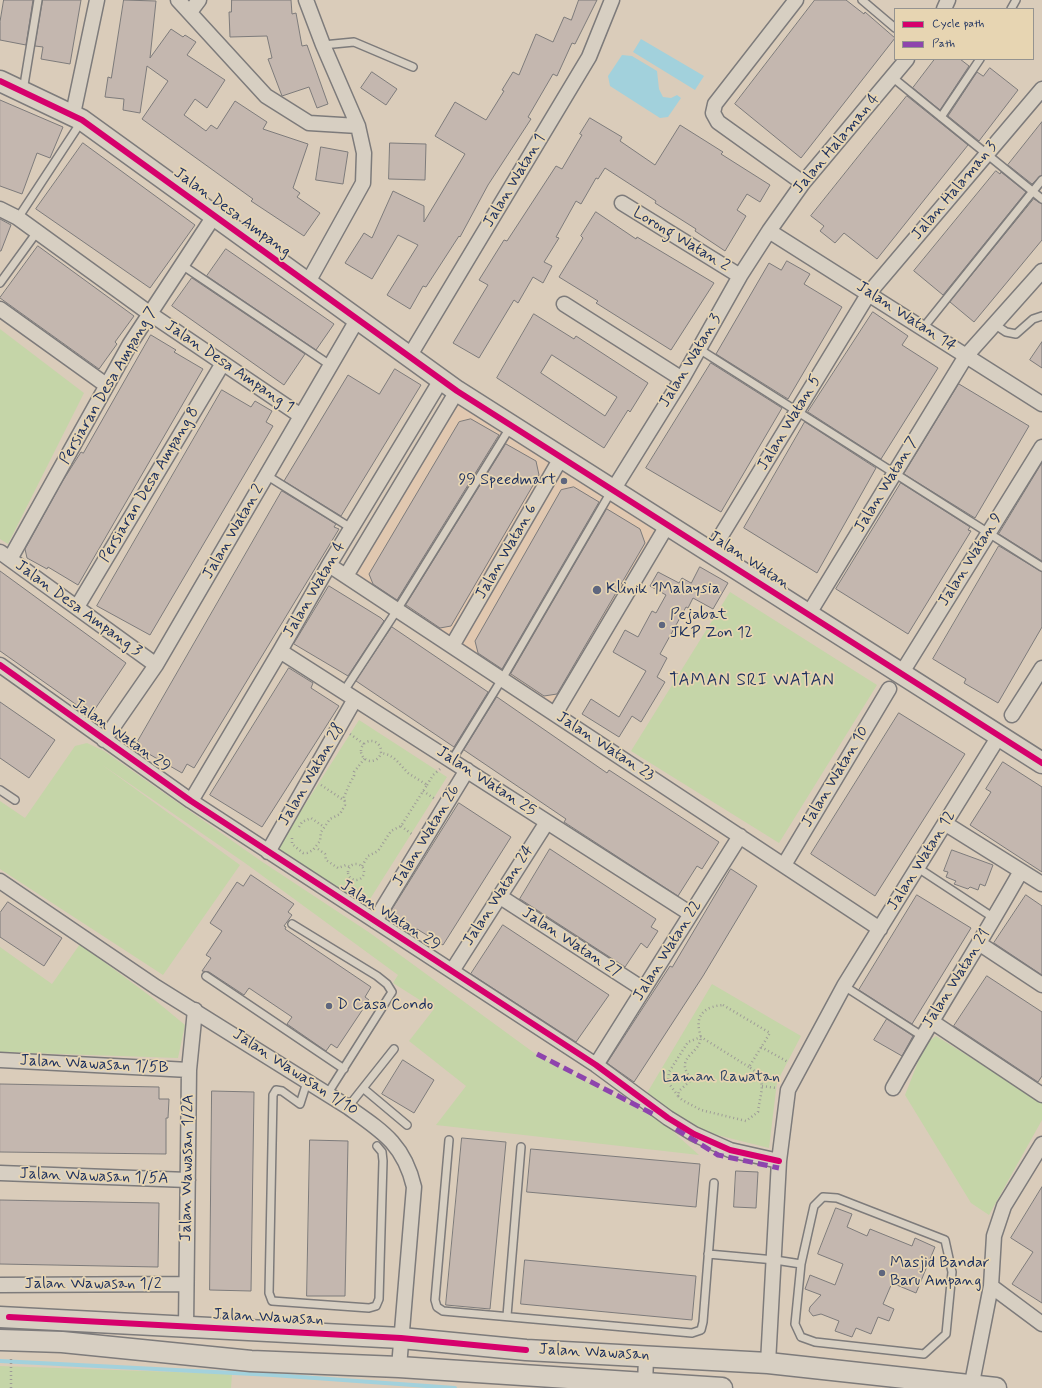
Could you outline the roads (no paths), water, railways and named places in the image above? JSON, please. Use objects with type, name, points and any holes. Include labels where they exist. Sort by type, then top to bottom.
[{"type":"main road","name":"Jalan Desa Ampang","points":[[0,81],[78,117],[449,386]]},
{"type":"main road","name":"Jalan Watan","points":[[449,386],[561,458],[668,524],[808,615],[895,682],[999,736],[1042,763]]},
{"type":"main road","name":"Jalan Wawasan","points":[[0,1317],[401,1338],[526,1350],[768,1363],[971,1387],[996,1388]]},
{"type":"main road","name":"Jalan Wawasan","points":[[5,1347],[69,1342],[251,1361],[399,1367],[618,1385],[722,1388]]},
{"type":"street","points":[[78,117],[97,0]]},
{"type":"street","points":[[178,0],[266,96],[309,123],[358,126]]},
{"type":"street","points":[[190,12],[199,0]]},
{"type":"street","points":[[306,0],[323,45],[358,126],[364,153],[363,183],[308,284]]},
{"type":"street","name":"Jalan Watan 1","points":[[409,357],[590,57],[612,0]]},
{"type":"street","points":[[796,0],[713,108],[714,118],[718,122],[803,182]]},
{"type":"street","name":"Jalan Halaman 4","points":[[769,231],[803,182],[906,60]]},
{"type":"street","name":"Jalan Halaman 3","points":[[869,293],[1042,90]]},
{"type":"street","name":"Lorong Watan 2","points":[[622,204],[740,276]]},
{"type":"street","name":"Jalan Desa Ampang 1","points":[[0,209],[18,218],[149,313],[301,416]]},
{"type":"street","name":"Persiaran Desa Ampang 7","points":[[5,556],[149,313],[214,216]]},
{"type":"street","name":"Jalan Watan 14","points":[[769,231],[1042,404]]},
{"type":"street","name":"Jalan Watan 3","points":[[613,490],[682,379],[740,276],[769,231]]},
{"type":"street","name":"Jalan Watan 7","points":[[808,615],[966,356],[1042,271]]},
{"type":"street","name":"Jalan Watan 5","points":[[711,552],[869,293]]},
{"type":"street","points":[[564,304],[682,379]]},
{"type":"street","points":[[0,309],[106,385]]},
{"type":"street","name":"Jalan Watan 2","points":[[104,740],[156,665],[357,320]]},
{"type":"street","name":"Persiaran Desa Ampang 8","points":[[77,607],[223,363]]},
{"type":"street","name":"Jalan Watan 4","points":[[191,801],[351,528],[449,386]]},
{"type":"street","name":"Jalan Watan 4","points":[[346,576],[449,386]]},
{"type":"street","name":"Jalan Watan 9","points":[[895,682],[1042,447]]},
{"type":"street","name":"Jalan Watan 6","points":[[452,646],[561,458]]},
{"type":"street","points":[[555,714],[668,524]]},
{"type":"street","name":"Jalan Desa Ampang 3","points":[[5,556],[156,665]]},
{"type":"street","name":"Jalan Watan 23","points":[[328,565],[880,929]]},
{"type":"street","name":"Jalan Watan 25","points":[[280,651],[691,914]]},
{"type":"street","name":"Jalan Watan 29","points":[[0,665],[191,801],[596,1065],[668,1118],[694,1134],[730,1150],[779,1161]]},
{"type":"street","points":[[1012,715],[1042,668]]},
{"type":"street","name":"Jalan Watan 10","points":[[784,865],[895,682]]},
{"type":"street","name":"Jalan Watan 28","points":[[268,852],[339,727],[350,695]]},
{"type":"street","name":"Jalan Watan 12","points":[[775,1260],[779,1161],[788,1090],[844,986],[946,824],[999,736]]},
{"type":"street","name":"Jalan Watan 26","points":[[375,922],[467,770]]},
{"type":"street","name":"Jalan Watan 24","points":[[452,971],[547,822]]},
{"type":"street","points":[[946,824],[1042,884]]},
{"type":"street","name":"Jalan Watan 22","points":[[596,1065],[740,836]]},
{"type":"street","name":"Jalan Watan 21","points":[[893,1088],[931,1021],[980,944],[1021,871]]},
{"type":"street","name":"Jalan Wawasan 1/10","points":[[0,881],[150,983],[196,1010],[306,1082],[328,1093],[376,1126],[402,1152],[410,1170],[413,1181],[414,1195],[399,1367]]},
{"type":"street","name":"Jalan Watan 27","points":[[499,896],[643,989]]},
{"type":"street","points":[[980,944],[1042,985]]},
{"type":"street","name":"Jalan Wawasan 1/2A","points":[[186,1327],[189,1070],[196,1010]]},
{"type":"street","points":[[931,1021],[1042,1095]]},
{"type":"street","name":"Jalan Wawasan 1/5B","points":[[0,1060],[189,1070]]},
{"type":"street","points":[[971,1387],[991,1286],[994,1236],[1004,1206],[1042,1144]]},
{"type":"street","name":"Jalan Wawasan 1/5A","points":[[0,1173],[188,1180]]},
{"type":"street","points":[[768,1363],[775,1260]]},
{"type":"street","name":"Jalan Wawasan 1/2","points":[[0,1285],[186,1284]]},
{"type":"street","points":[[991,1286],[1042,1324]]},
{"type":"street","points":[[645,1386],[646,1356]]},
{"type":"lane","points":[[23,92],[38,0]]},
{"type":"lane","points":[[862,0],[894,27]]},
{"type":"lane","points":[[323,45],[354,42],[414,67]]},
{"type":"lane","points":[[941,117],[979,60]]},
{"type":"lane","points":[[892,77],[1042,199]]},
{"type":"lane","points":[[18,218],[78,117]]},
{"type":"lane","points":[[923,328],[1042,180]]},
{"type":"lane","points":[[0,283],[37,232]]},
{"type":"lane","points":[[182,265],[330,365]]},
{"type":"lane","points":[[994,324],[1006,332],[1016,334],[1033,319],[1042,316]]},
{"type":"lane","points":[[699,349],[1042,567]]},
{"type":"lane","points":[[350,695],[398,610],[511,426]]},
{"type":"lane","points":[[266,476],[351,528]]},
{"type":"lane","points":[[452,760],[502,679],[613,490]]},
{"type":"lane","points":[[0,790],[15,800]]},
{"type":"lane","points":[[918,868],[994,918]]},
{"type":"lane","points":[[292,924],[377,976],[392,992],[328,1093]]},
{"type":"lane","points":[[206,976],[344,1069]]},
{"type":"lane","points":[[844,986],[922,1036]]},
{"type":"lane","points":[[348,1107],[364,1089],[394,1049]]},
{"type":"lane","points":[[306,1082],[300,1104],[282,1091],[276,1090],[273,1095],[269,1293],[272,1301],[369,1308],[376,1306],[379,1299],[383,1161],[382,1152],[377,1146]]},
{"type":"lane","points":[[364,1089],[407,1125]]},
{"type":"lane","points":[[449,1140],[435,1300],[437,1307],[443,1311],[692,1333],[700,1330],[703,1322],[714,1183]]},
{"type":"lane","points":[[507,1316],[521,1147]]},
{"type":"lane","points":[[823,1197],[837,1198],[945,1240],[952,1272],[946,1334],[924,1354],[815,1342],[801,1337],[795,1324],[801,1264],[814,1206],[823,1197]]},
{"type":"lane","points":[[708,1254],[801,1264]]},
{"type":"water","points":[[641,39],[704,76],[695,90],[633,52]]},
{"type":"water","points":[[622,55],[632,56],[657,71],[659,89],[663,97],[671,98],[677,95],[681,98],[668,117],[660,118],[610,86],[608,76]]},
{"type":"waterway","points":[[0,1361],[273,1375],[455,1388]]},
{"type":"place","name":"99 Speedmart","points":[[564,481]]},
{"type":"place","name":"Klinik 1Malaysia","points":[[597,590]]},
{"type":"place","name":"Pejabat JKP Zon 12","points":[[662,625]]},
{"type":"place","name":"D Casa Condo","points":[[329,1006]]},
{"type":"place","name":"Masjid Bandar Baru Ampang","points":[[882,1273]]},
{"type":"district","name":"TAMAN SRI WATAN","points":[[752,681]]},
{"type":"park label","name":"Laman Rawatan","points":[[721,1078]]}]
